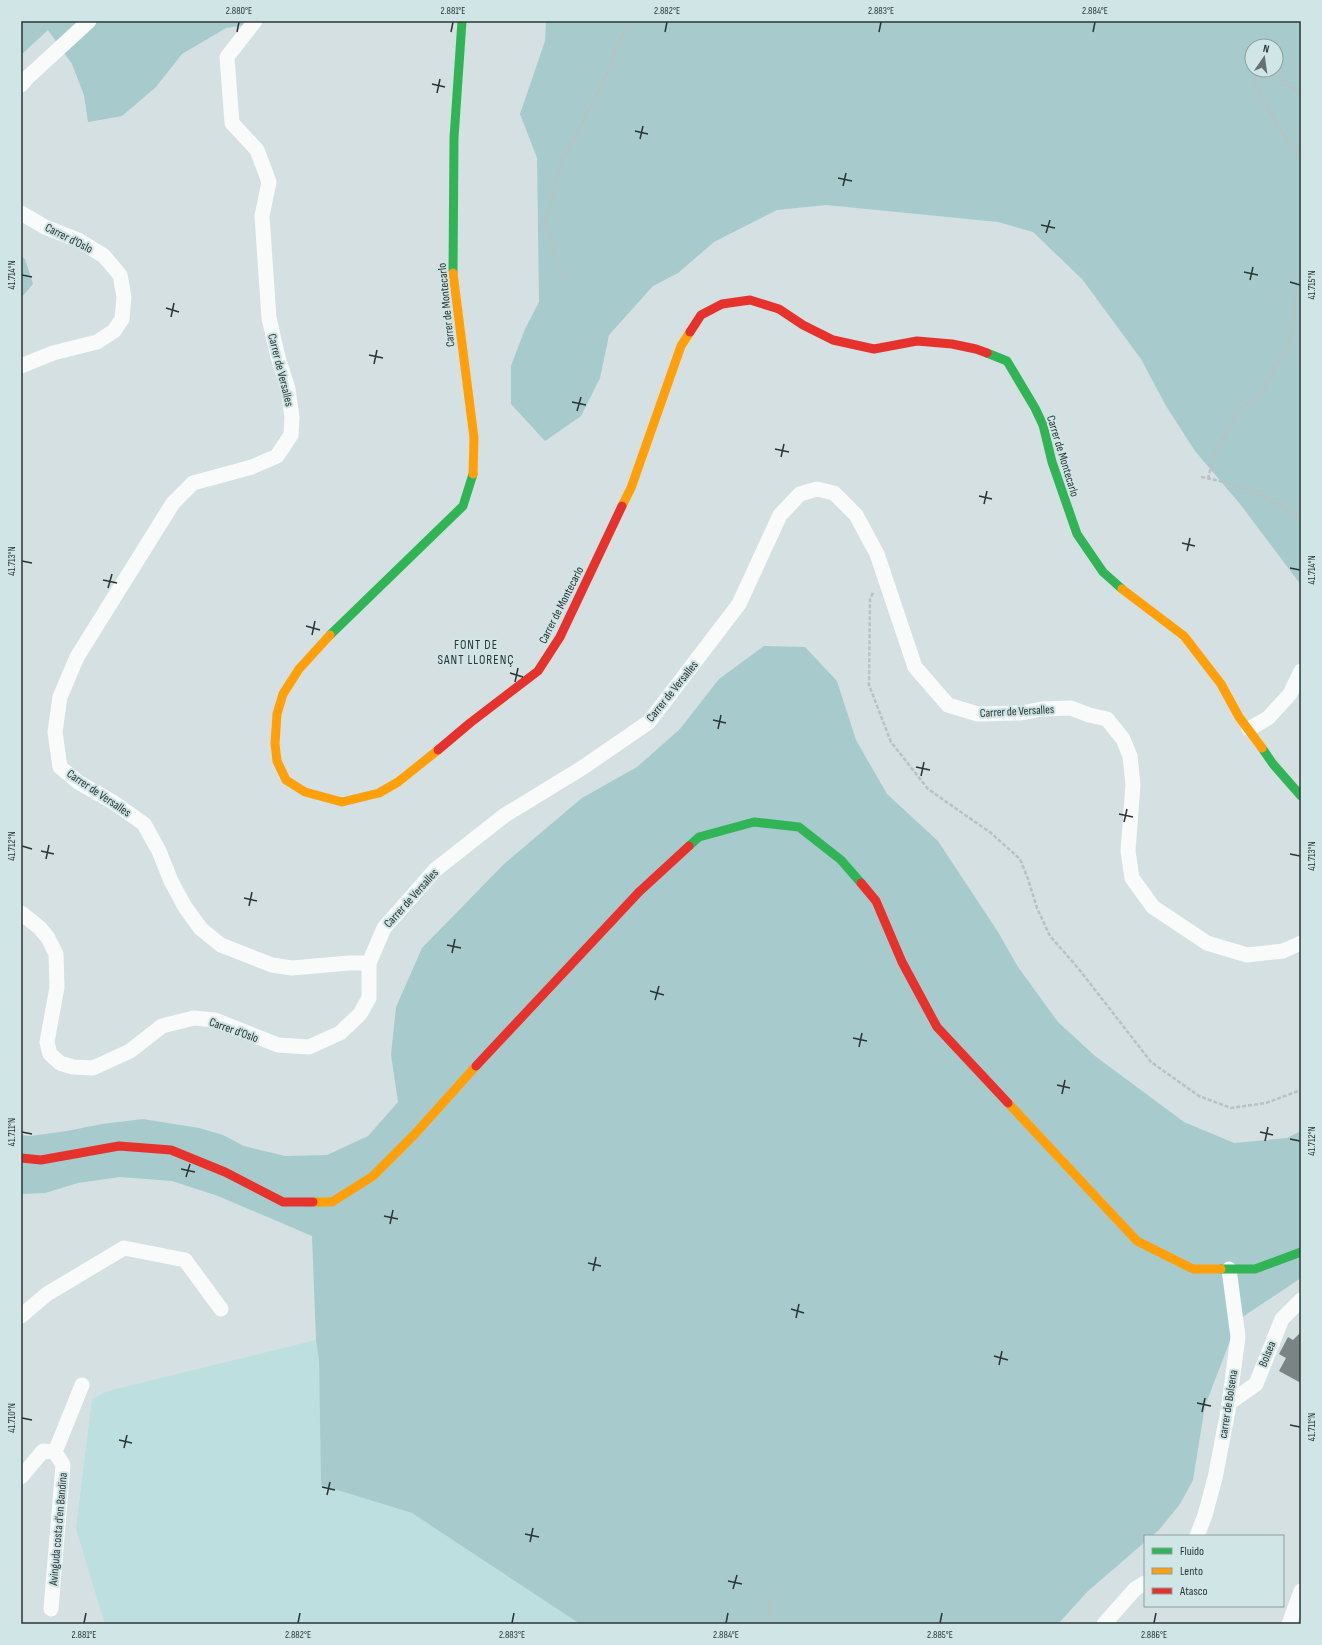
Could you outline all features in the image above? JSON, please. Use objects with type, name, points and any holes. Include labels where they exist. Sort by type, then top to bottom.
[{"type":"street","points":[[21,85],[26,78],[89,21]]},
{"type":"street","name":"Carrer de Versalles","points":[[255,21],[227,57],[232,123],[257,150],[269,182],[262,216],[269,318],[278,357],[288,389],[292,417],[291,435],[277,456],[252,467],[193,483],[173,503],[77,657],[60,697],[55,732],[60,767],[78,782],[113,802],[144,824],[159,851],[171,881],[185,907],[201,929],[221,945],[272,965],[292,968],[349,963],[369,963],[384,928],[434,870],[506,815],[582,768],[649,722],[739,604],[780,515],[800,494],[817,489],[834,493],[856,515],[877,554],[915,667],[948,705],[978,714],[1021,713],[1042,709],[1070,708],[1106,719],[1124,739],[1130,756],[1133,785],[1128,851],[1132,878],[1153,907],[1207,943],[1247,955],[1283,951],[1301,942]]},
{"type":"street","name":"Carrer de Montecarlo","points":[[462,21],[454,138],[452,266],[474,438],[474,472],[463,506],[328,637],[299,669],[282,694],[277,714],[275,744],[278,761],[286,780],[304,792],[342,802],[379,792],[398,782],[444,746],[470,723],[538,671],[560,636],[631,488],[681,346],[701,315],[722,304],[750,300],[779,309],[803,325],[833,340],[874,349],[916,341],[952,344],[976,349],[1007,361],[1035,408],[1043,425],[1052,462],[1077,534],[1103,572],[1120,588],[1184,636],[1221,684],[1239,717],[1273,764],[1301,796]]},
{"type":"street","name":"Carrer d'Oslo","points":[[21,213],[45,227],[78,240],[104,256],[120,275],[124,297],[122,319],[114,331],[96,342],[53,352],[21,366]]},
{"type":"street","points":[[1249,729],[1268,718],[1290,694],[1301,671]]},
{"type":"street","points":[[21,1158],[40,1160],[119,1146],[172,1150],[225,1172],[283,1202],[332,1202],[373,1176],[414,1135],[532,1005],[639,892],[700,837],[754,822],[799,827],[841,860],[876,901],[902,962],[937,1027],[1137,1241],[1193,1269],[1255,1269],[1301,1252]]},
{"type":"street","name":"Carrer d'Oslo","points":[[21,913],[40,928],[48,938],[56,954],[57,987],[47,1042],[50,1054],[60,1063],[73,1067],[92,1068],[130,1051],[162,1026],[194,1018],[215,1020],[278,1045],[309,1047],[340,1033],[360,1014],[369,998],[369,963]]},
{"type":"street","points":[[21,1316],[47,1294],[124,1248],[185,1260],[221,1309]]},
{"type":"street","name":"carrer de Bolsena","points":[[1197,1535],[1205,1515],[1215,1478],[1229,1403],[1238,1337],[1229,1269]]},
{"type":"street","name":"Bolsea","points":[[1229,1403],[1256,1384],[1282,1319],[1301,1300]]},
{"type":"street","points":[[21,1477],[43,1451],[55,1452],[82,1385]]},
{"type":"street","name":"Avinguda costa d'en Bandina","points":[[51,1609],[63,1465],[55,1452]]},
{"type":"street","points":[[1104,1624],[1135,1589],[1144,1584]]},
{"type":"street","points":[[1289,1624],[1301,1591]]},
{"type":"path","points":[[562,275],[545,223],[562,161],[602,84],[622,35],[631,21]]},
{"type":"path","points":[[1301,94],[1289,87],[1281,79],[1263,71],[1256,72],[1254,81],[1261,95],[1278,127],[1301,158]]},
{"type":"path","points":[[1208,478],[1214,455],[1239,409],[1261,394],[1280,358],[1289,347],[1293,324],[1295,297],[1301,283]]},
{"type":"path","points":[[1201,477],[1237,485],[1263,496],[1301,518]]},
{"type":"path","points":[[884,573],[870,599],[869,685],[891,742],[928,790],[991,833],[1020,859],[1037,908],[1050,936],[1078,968],[1151,1062],[1199,1096],[1231,1108],[1266,1103],[1301,1090]]},
{"type":"path","points":[[770,1594],[770,1624]]},
{"type":"shaded area","points":[[21,21],[273,21],[226,28],[182,54],[156,87],[122,116],[88,122],[84,95],[72,64],[48,30],[21,55]]},
{"type":"shaded area","points":[[546,21],[1301,21],[1301,585],[1240,504],[1195,451],[1166,406],[1141,359],[1082,279],[1033,232],[998,222],[826,205],[777,210],[714,242],[678,273],[653,286],[609,335],[600,378],[581,416],[545,441],[511,404],[511,366],[525,329],[539,302],[537,158],[520,114],[545,41]]},
{"type":"shaded area","points":[[21,256],[25,259],[33,284],[21,298]]},
{"type":"shaded area","points":[[764,646],[805,647],[837,681],[856,740],[887,794],[938,841],[998,932],[1018,967],[1058,1022],[1095,1056],[1184,1122],[1234,1143],[1287,1138],[1301,1131],[1301,1278],[1238,1320],[1205,1406],[1193,1480],[1180,1504],[1159,1530],[1153,1535],[1144,1535],[1144,1543],[1088,1591],[1058,1624],[576,1624],[577,1622],[412,1513],[321,1485],[319,1361],[316,1340],[312,1236],[218,1196],[172,1181],[120,1177],[78,1183],[45,1193],[21,1194],[21,1135],[30,1136],[143,1119],[199,1128],[223,1135],[244,1146],[285,1156],[327,1155],[368,1136],[398,1102],[391,1055],[396,1007],[422,948],[504,864],[582,798],[637,767],[680,729],[719,679]]},
{"type":"shaded area","points":[[316,1340],[319,1361],[321,1485],[412,1513],[577,1622],[576,1624],[105,1624],[76,1529],[92,1399],[108,1391]]},
{"type":"building","points":[[1301,1332],[1301,1383],[1279,1371],[1286,1358],[1279,1354],[1288,1337],[1293,1340]]},
{"type":"traffic: fast","points":[[453,273],[454,138],[462,21]]},
{"type":"traffic: fast","points":[[987,353],[1007,361],[1035,408],[1043,425],[1052,462],[1077,534],[1103,572],[1122,589]]},
{"type":"traffic: fast","points":[[330,635],[463,506],[473,474]]},
{"type":"traffic: fast","points":[[1262,748],[1273,764],[1301,796]]},
{"type":"traffic: fast","points":[[689,846],[699,837],[754,822],[799,827],[841,860],[861,883]]},
{"type":"traffic: fast","points":[[1221,1269],[1255,1269],[1301,1252]]},
{"type":"traffic: slow","points":[[453,273],[474,438],[473,474]]},
{"type":"traffic: slow","points":[[622,506],[631,488],[681,346],[690,332]]},
{"type":"traffic: slow","points":[[1122,589],[1184,636],[1221,684],[1239,717],[1262,748]]},
{"type":"traffic: slow","points":[[330,635],[299,669],[283,694],[277,714],[275,744],[277,761],[286,780],[305,792],[342,802],[379,793],[398,782],[438,750]]},
{"type":"traffic: slow","points":[[313,1202],[332,1202],[373,1176],[414,1135],[476,1066]]},
{"type":"traffic: slow","points":[[1008,1103],[1137,1241],[1193,1269],[1221,1269]]},
{"type":"traffic: jam","points":[[690,332],[701,315],[722,304],[750,300],[779,309],[803,325],[833,340],[874,349],[917,341],[952,344],[987,353]]},
{"type":"traffic: jam","points":[[438,750],[470,723],[538,671],[560,637],[622,506]]},
{"type":"traffic: jam","points":[[476,1066],[639,892],[689,846]]},
{"type":"traffic: jam","points":[[861,883],[876,901],[902,962],[937,1027],[1008,1103]]},
{"type":"traffic: jam","points":[[21,1158],[41,1160],[119,1146],[171,1150],[225,1172],[283,1202],[313,1202]]},
{"type":"district","name":"FONT DE SANT LLORENÇ","points":[[476,652]]}]
